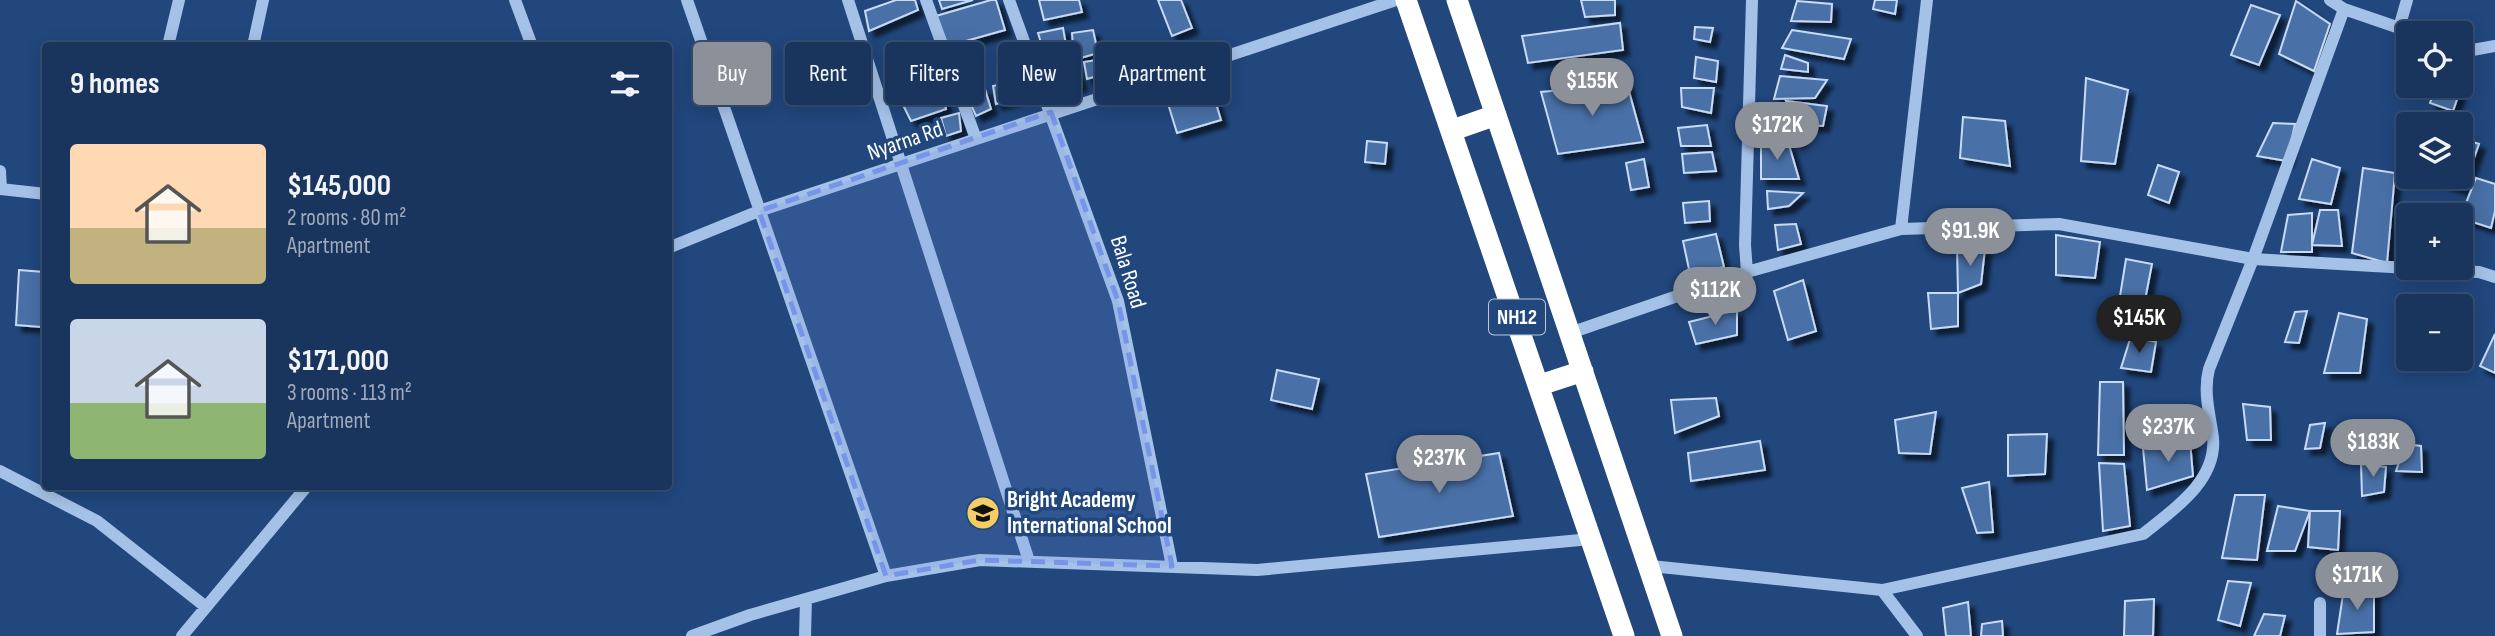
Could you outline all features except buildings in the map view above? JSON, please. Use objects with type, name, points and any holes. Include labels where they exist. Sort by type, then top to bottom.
[{"type":"highway","name":"NH12","points":[[1406,0],[1624,636]]},
{"type":"highway","name":"NH12","points":[[1457,0],[1651,566],[1672,636]]},
{"type":"highway","points":[[1452,130],[1496,115]]},
{"type":"highway","points":[[1540,385],[1583,371]]},
{"type":"street","points":[[170,42],[179,0]]},
{"type":"street","points":[[254,42],[263,0]]},
{"type":"street","points":[[515,0],[531,42]]},
{"type":"street","points":[[687,0],[886,576]]},
{"type":"street","points":[[848,0],[1029,561]]},
{"type":"street","points":[[926,0],[976,139]]},
{"type":"street","name":"Bala Road","points":[[1009,0],[1118,302],[1172,566]]},
{"type":"street","name":"Nyarna Rd","points":[[672,246],[759,211],[901,166],[1051,112],[1396,0]]},
{"type":"street","points":[[1747,272],[1745,245],[1752,0]]},
{"type":"street","points":[[1901,229],[1927,0]]},
{"type":"street","points":[[2330,0],[2344,9],[2396,27]]},
{"type":"street","points":[[2401,21],[2407,0]]},
{"type":"street","points":[[1651,566],[1882,590],[2143,534],[2177,507],[2193,492],[2212,462],[2214,451],[2206,381],[2344,9]]},
{"type":"street","points":[[2473,50],[2495,46]]},
{"type":"street","points":[[0,170],[1,189],[42,194]]},
{"type":"street","points":[[1570,333],[1747,272],[1901,229],[2059,224],[2253,259],[2396,267]]},
{"type":"street","points":[[2473,272],[2495,277]]},
{"type":"street","points":[[0,471],[97,521],[206,607]]},
{"type":"street","points":[[182,636],[304,490]]},
{"type":"street","points":[[692,636],[886,576],[980,560],[1257,570],[1591,539]]},
{"type":"street","points":[[1882,590],[1917,636]]},
{"type":"street","points":[[805,636],[806,599]]},
{"type":"street","points":[[2320,603],[2320,636]]},
{"type":"highlighted area","points":[[1051,112],[1118,301],[1172,566],[980,560],[886,576],[759,211]]},
{"type":"place","name":"Bright Academy International School","points":[[983,513]]}]
